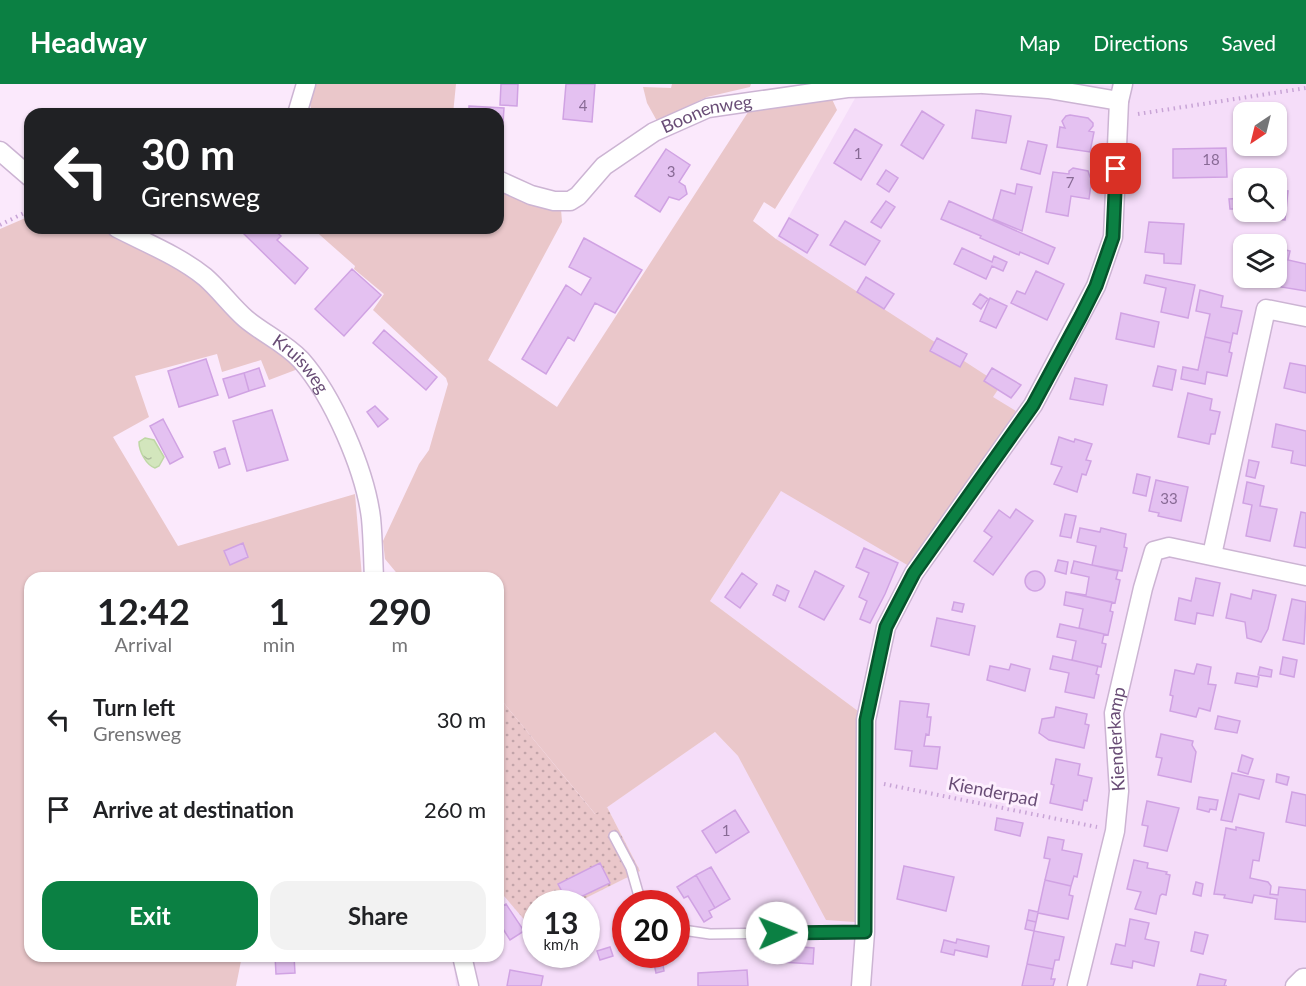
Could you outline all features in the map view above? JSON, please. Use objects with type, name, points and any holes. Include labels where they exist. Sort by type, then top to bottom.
[{"type":"street","points":[[299,108],[306,84]]},
{"type":"street","name":"Boonenweg","points":[[504,183],[531,195],[554,201],[570,201],[578,196],[604,166],[654,132],[708,108],[847,87],[981,84],[1121,92]]},
{"type":"street","points":[[861,986],[865,932],[866,720],[886,627],[914,573],[1033,405],[1096,286],[1113,237],[1121,92]]},
{"type":"street","points":[[0,152],[24,172]]},
{"type":"street","name":"Kruisweg","points":[[129,234],[188,265],[202,275],[217,288],[233,308],[249,322],[285,345],[313,375],[346,436],[361,477],[371,516],[374,572]]},
{"type":"street","points":[[1212,555],[1266,309],[1306,317]]},
{"type":"street","name":"Kienderkamp","points":[[1077,986],[1115,831],[1119,791],[1114,713],[1143,588],[1154,551],[1169,547],[1306,576]]},
{"type":"street","points":[[463,962],[469,986]]},
{"type":"street","points":[[1295,986],[1306,978]]},
{"type":"lane","points":[[614,836],[631,868],[638,890]]},
{"type":"lane","points":[[690,931],[710,934],[865,932]]},
{"type":"path","points":[[1121,92],[1139,115],[1306,88]]},
{"type":"path","points":[[0,225],[24,213]]},
{"type":"path","name":"Kienderpad","points":[[866,780],[1115,831]]},
{"type":"shaded area","points":[[312,84],[456,84],[454,108],[311,108],[309,99]]},
{"type":"shaded area","points":[[672,84],[751,84],[750,87],[707,97],[657,121],[647,103],[643,87],[671,88]]},
{"type":"shaded area","points":[[863,84],[1110,86],[1111,84],[1306,84],[1306,986],[456,986],[454,962],[504,962],[504,896],[522,916],[522,968],[600,968],[600,891],[640,871],[607,807],[715,732],[738,756],[862,714],[710,601],[781,491],[767,255]]},
{"type":"shaded area","points":[[831,97],[837,110],[775,209],[764,202],[753,221],[776,239],[1001,385],[993,397],[1016,411],[909,566],[781,491],[710,601],[862,714],[855,922],[826,920],[738,756],[715,732],[596,815],[504,703],[504,572],[396,572],[385,559],[383,541],[419,464],[429,450],[448,384],[446,378],[373,310],[384,294],[354,269],[355,266],[319,234],[504,234],[504,187],[561,209],[562,222],[488,360],[557,407],[752,106]]},
{"type":"shaded area","points":[[24,219],[24,234],[117,234],[186,271],[298,369],[269,380],[261,360],[222,372],[217,354],[135,376],[149,417],[113,437],[178,546],[355,494],[362,572],[24,572],[24,962],[241,962],[236,986],[0,986],[0,229]]},
{"type":"shaded area","points":[[504,703],[595,814],[607,807],[640,871],[600,891],[522,890],[522,917],[504,896]]},
{"type":"water","points":[[145,438],[154,440],[164,457],[159,466],[155,468],[146,461],[140,449],[139,442]]},
{"type":"building","points":[[501,84],[518,84],[517,106],[500,105]]},
{"type":"building","points":[[566,84],[595,84],[592,122],[563,119]]},
{"type":"building","points":[[469,106],[504,108],[469,108]]},
{"type":"building","points":[[976,110],[1011,116],[1006,143],[972,138]]},
{"type":"building","points":[[922,111],[944,125],[923,159],[901,145]]},
{"type":"building","points":[[1070,115],[1088,118],[1093,123],[1089,131],[1094,132],[1090,152],[1057,147],[1060,127],[1065,128],[1062,121]]},
{"type":"building","points":[[855,129],[882,145],[861,180],[834,163]]},
{"type":"building","points":[[1028,141],[1047,145],[1040,174],[1021,169]]},
{"type":"building","points":[[1226,148],[1227,177],[1173,178],[1173,149]]},
{"type":"building","points":[[666,149],[690,165],[679,182],[685,186],[687,194],[679,200],[669,197],[660,212],[635,196]]},
{"type":"building","points":[[1073,168],[1088,171],[1092,178],[1089,199],[1071,196],[1068,216],[1046,212],[1053,172],[1069,174]]},
{"type":"building","points":[[886,170],[898,178],[889,192],[877,184]]},
{"type":"building","points":[[1017,184],[1032,187],[1022,231],[993,219],[1001,190],[1015,194]]},
{"type":"building","points":[[1229,199],[1233,199],[1233,209],[1230,209]]},
{"type":"building","points":[[886,201],[895,207],[881,228],[871,222]]},
{"type":"building","points":[[949,201],[1055,248],[1048,264],[1020,252],[1019,255],[941,219]]},
{"type":"building","points":[[789,218],[818,235],[807,253],[779,236]]},
{"type":"building","points":[[845,221],[880,241],[865,265],[830,245]]},
{"type":"building","points":[[1149,222],[1184,224],[1181,264],[1164,263],[1164,254],[1145,252]]},
{"type":"building","points":[[244,234],[279,234],[281,236],[277,240],[308,268],[295,284]]},
{"type":"building","points":[[584,238],[642,270],[615,313],[595,303],[574,341],[568,337],[546,374],[522,359],[566,285],[581,295],[591,278],[569,267]]},
{"type":"building","points":[[962,248],[992,262],[994,256],[1007,262],[1003,271],[992,266],[986,279],[954,264]]},
{"type":"building","points":[[1287,250],[1290,251],[1288,260],[1306,264],[1306,291],[1287,288]]},
{"type":"building","points":[[352,269],[381,295],[344,336],[315,309]]},
{"type":"building","points":[[1036,271],[1064,284],[1047,320],[1011,303],[1017,291],[1025,294]]},
{"type":"building","points":[[1146,275],[1195,285],[1188,318],[1161,312],[1166,288],[1144,283]]},
{"type":"building","points":[[866,277],[894,294],[884,309],[857,292]]},
{"type":"building","points":[[1200,290],[1223,296],[1221,307],[1242,311],[1237,334],[1233,333],[1231,343],[1205,337],[1210,314],[1196,311]]},
{"type":"building","points":[[980,294],[988,299],[981,309],[973,304]]},
{"type":"building","points":[[990,298],[1007,306],[996,328],[980,321]]},
{"type":"building","points":[[1121,313],[1159,322],[1154,347],[1116,339]]},
{"type":"building","points":[[384,330],[437,377],[426,390],[373,343]]},
{"type":"building","points":[[1205,337],[1231,343],[1229,352],[1232,353],[1227,376],[1207,372],[1205,384],[1181,379],[1183,367],[1198,370]]},
{"type":"building","points":[[937,338],[967,354],[960,367],[930,351]]},
{"type":"building","points":[[206,359],[218,395],[179,407],[168,371]]},
{"type":"building","points":[[1290,363],[1306,366],[1306,393],[1284,388]]},
{"type":"building","points":[[1158,366],[1176,370],[1172,390],[1153,386]]},
{"type":"building","points":[[259,368],[265,386],[249,391],[244,373]]},
{"type":"building","points":[[992,368],[1021,385],[1011,398],[984,381]]},
{"type":"building","points":[[244,373],[249,391],[229,398],[223,379]]},
{"type":"building","points":[[1075,378],[1107,385],[1103,405],[1070,399]]},
{"type":"building","points":[[1188,393],[1212,399],[1210,410],[1220,412],[1215,434],[1211,434],[1209,444],[1178,437]]},
{"type":"building","points":[[375,406],[388,419],[378,427],[367,412]]},
{"type":"building","points":[[272,410],[288,460],[247,471],[233,421]]},
{"type":"building","points":[[163,419],[183,457],[170,464],[150,426]]},
{"type":"building","points":[[1276,424],[1306,431],[1306,466],[1291,463],[1293,451],[1272,447]]},
{"type":"building","points":[[1059,437],[1092,444],[1086,460],[1091,461],[1086,475],[1082,474],[1077,492],[1054,484],[1062,467],[1051,464]]},
{"type":"building","points":[[225,448],[230,464],[219,468],[214,452]]},
{"type":"building","points":[[1249,460],[1259,462],[1255,478],[1246,476]]},
{"type":"building","points":[[1137,474],[1150,477],[1146,496],[1133,493]]},
{"type":"building","points":[[1156,480],[1188,487],[1181,521],[1158,516],[1159,513],[1149,511]]},
{"type":"building","points":[[1247,482],[1264,486],[1260,506],[1277,509],[1270,541],[1246,536],[1252,505],[1243,503]]},
{"type":"building","points":[[1016,509],[1033,521],[993,575],[974,561],[992,537],[984,531],[999,510],[1010,518]]},
{"type":"building","points":[[1301,512],[1306,513],[1306,548],[1294,546]]},
{"type":"building","points":[[1065,514],[1076,516],[1071,538],[1060,536]]},
{"type":"building","points":[[1080,528],[1100,532],[1101,528],[1126,534],[1124,547],[1127,548],[1122,571],[1092,565],[1096,546],[1077,542]]},
{"type":"building","points":[[243,543],[248,557],[230,565],[224,551]]},
{"type":"building","points":[[864,548],[898,563],[870,623],[860,619],[867,601],[859,597],[869,573],[856,567]]},
{"type":"building","points":[[1058,560],[1068,562],[1066,574],[1055,571]]},
{"type":"building","points":[[1074,561],[1118,571],[1116,579],[1120,580],[1115,603],[1066,592],[1086,595],[1089,577],[1071,573]]},
{"type":"building","points":[[815,571],[844,586],[824,620],[799,607]]},
{"type":"building","points":[[1031,571],[1039,571],[1045,577],[1045,585],[1039,591],[1031,591],[1025,585],[1025,577]]},
{"type":"building","points":[[742,573],[757,584],[740,608],[725,597]]},
{"type":"building","points":[[1196,578],[1220,583],[1213,616],[1197,613],[1195,624],[1175,620],[1179,598],[1191,601]]},
{"type":"building","points":[[777,585],[789,591],[785,601],[773,595]]},
{"type":"building","points":[[1253,590],[1276,595],[1268,629],[1261,642],[1247,638],[1245,622],[1226,618],[1231,594],[1251,599]]},
{"type":"building","points":[[1066,592],[1112,602],[1110,611],[1113,612],[1108,635],[1079,628],[1083,609],[1064,605]]},
{"type":"building","points":[[1292,599],[1306,602],[1304,644],[1283,640]]},
{"type":"building","points":[[954,602],[964,604],[962,612],[952,610]]},
{"type":"building","points":[[937,618],[975,626],[969,655],[931,646]]},
{"type":"building","points":[[1060,624],[1104,634],[1102,643],[1106,644],[1101,667],[1072,660],[1076,641],[1057,637]]},
{"type":"building","points":[[1053,656],[1098,666],[1096,674],[1099,675],[1094,698],[1065,692],[1069,673],[1050,669]]},
{"type":"building","points":[[1283,657],[1297,660],[1294,677],[1280,674]]},
{"type":"building","points":[[1011,664],[1030,669],[1025,691],[987,680],[990,666],[1009,670]]},
{"type":"building","points":[[1197,664],[1211,667],[1208,684],[1216,685],[1210,711],[1199,708],[1196,717],[1170,711],[1173,696],[1170,695],[1175,670],[1194,674]]},
{"type":"building","points":[[1260,667],[1272,670],[1271,677],[1258,675]]},
{"type":"building","points":[[1237,673],[1259,677],[1257,687],[1235,683]]},
{"type":"building","points":[[900,701],[929,704],[927,717],[931,717],[929,735],[926,734],[924,746],[940,747],[937,769],[910,766],[912,751],[895,749]]},
{"type":"building","points":[[1056,707],[1087,714],[1085,724],[1089,725],[1084,748],[1049,740],[1039,733],[1042,719],[1054,717]]},
{"type":"building","points":[[1218,716],[1240,721],[1237,733],[1215,729]]},
{"type":"building","points":[[1161,734],[1193,741],[1192,745],[1196,752],[1191,782],[1158,775],[1162,758],[1156,757]]},
{"type":"building","points":[[1242,755],[1253,759],[1248,774],[1238,771]]},
{"type":"building","points":[[1056,759],[1080,764],[1078,775],[1092,778],[1087,801],[1084,800],[1082,810],[1050,803]]},
{"type":"building","points":[[1232,773],[1264,780],[1259,799],[1239,794],[1232,822],[1221,820]]},
{"type":"building","points":[[1277,774],[1289,777],[1287,785],[1276,782]]},
{"type":"building","points":[[1292,792],[1306,795],[1306,826],[1286,822]]},
{"type":"building","points":[[1199,797],[1218,800],[1216,810],[1210,809],[1209,812],[1197,809]]},
{"type":"building","points":[[1147,801],[1179,808],[1167,851],[1144,846],[1148,826],[1142,825]]},
{"type":"building","points":[[735,810],[749,832],[716,853],[702,831]]},
{"type":"building","points":[[997,818],[1023,823],[1020,836],[995,830]]},
{"type":"building","points":[[1236,827],[1264,833],[1259,861],[1253,860],[1250,878],[1268,882],[1271,886],[1270,894],[1278,895],[1279,887],[1306,890],[1306,922],[1275,919],[1277,899],[1254,895],[1252,903],[1214,894],[1226,828],[1236,830]]},
{"type":"building","points":[[1048,837],[1064,840],[1062,850],[1082,854],[1077,877],[1074,876],[1071,886],[1045,880],[1050,859],[1044,858]]},
{"type":"building","points":[[1134,860],[1148,863],[1147,868],[1167,872],[1166,874],[1170,875],[1166,895],[1160,896],[1156,914],[1135,909],[1141,892],[1127,889]]},
{"type":"building","points":[[600,863],[610,883],[595,890],[561,890],[558,884]]},
{"type":"building","points":[[904,866],[954,877],[946,911],[897,899]]},
{"type":"building","points":[[711,867],[730,899],[715,908],[696,875]]},
{"type":"building","points":[[696,875],[715,908],[709,911],[712,917],[704,922],[690,899],[690,890],[679,890],[677,887]]},
{"type":"building","points":[[1045,880],[1071,886],[1069,895],[1073,896],[1068,919],[1038,913],[1036,922],[1027,920],[1029,910],[1038,912]]},
{"type":"building","points":[[1196,882],[1203,884],[1201,896],[1193,894]]},
{"type":"building","points":[[506,904],[522,928],[522,932],[510,940],[504,930],[504,905]]},
{"type":"building","points":[[1130,919],[1149,923],[1145,939],[1159,942],[1154,966],[1133,961],[1132,968],[1111,964],[1116,944],[1125,946]]},
{"type":"building","points":[[1027,920],[1036,922],[1034,931],[1025,929]]},
{"type":"building","points":[[1034,931],[1064,937],[1059,960],[1055,960],[1053,969],[1027,964]]},
{"type":"building","points":[[1195,932],[1208,935],[1203,954],[1191,951]]},
{"type":"building","points":[[957,939],[989,946],[987,957],[955,950],[954,955],[941,952],[944,940],[956,943]]},
{"type":"building","points":[[766,944],[814,948],[813,964],[764,961]]},
{"type":"building","points":[[610,947],[612,956],[600,960],[600,950]]},
{"type":"building","points":[[275,962],[294,962],[295,973],[276,974]]},
{"type":"building","points":[[1027,964],[1053,969],[1051,979],[1055,979],[1053,986],[1022,986]]},
{"type":"building","points":[[655,968],[664,968],[664,971],[656,973]]},
{"type":"building","points":[[510,970],[543,976],[541,986],[507,986]]},
{"type":"building","points":[[747,970],[748,986],[698,986],[698,973]]},
{"type":"building","points":[[1200,974],[1226,980],[1224,986],[1197,986]]},
{"type":"route","points":[[777,933],[865,932],[866,720],[886,627],[914,573],[1033,405],[1081,316],[1096,286],[1113,237],[1116,169]]}]
